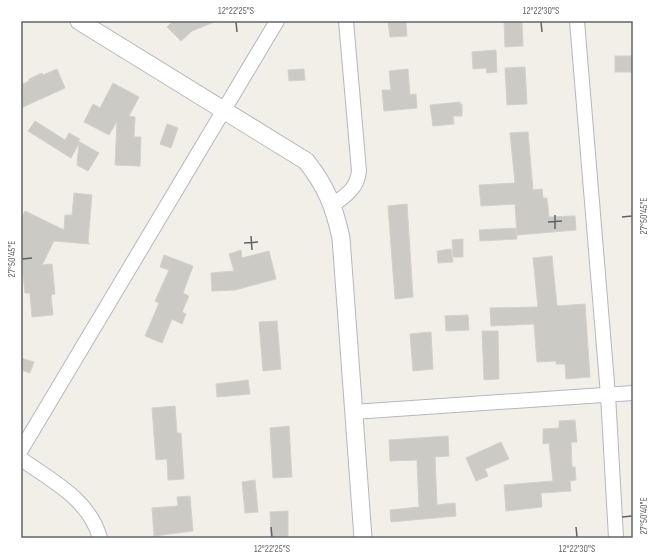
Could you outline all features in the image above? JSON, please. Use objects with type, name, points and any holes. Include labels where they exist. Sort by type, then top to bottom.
[{"type":"street","points":[[79,21],[224,109],[306,161],[328,193],[333,205],[341,238],[363,538]]},
{"type":"street","points":[[21,450],[277,21]]},
{"type":"street","points":[[333,205],[352,190],[358,182],[359,171],[346,21]]},
{"type":"street","points":[[577,21],[608,395],[616,538]]},
{"type":"street","points":[[353,412],[633,393]]},
{"type":"street","points":[[21,459],[74,496],[84,506],[93,520],[100,538]]},
{"type":"building","points":[[173,21],[214,22],[192,31],[181,41],[167,27]]},
{"type":"building","points":[[388,21],[406,21],[407,36],[390,37]]},
{"type":"building","points":[[504,21],[522,21],[523,46],[505,47]]},
{"type":"building","points":[[496,50],[497,72],[487,73],[486,68],[473,69],[472,52]]},
{"type":"building","points":[[615,56],[633,56],[633,72],[615,72]]},
{"type":"building","points":[[525,67],[527,104],[507,105],[505,68]]},
{"type":"building","points":[[57,69],[65,88],[21,108],[21,85],[29,81],[29,79],[42,73],[43,75]]},
{"type":"building","points":[[304,69],[305,80],[289,81],[288,70]]},
{"type":"building","points":[[408,69],[410,95],[416,94],[417,108],[384,111],[382,90],[391,90],[389,71]]},
{"type":"building","points":[[113,83],[139,97],[129,116],[135,117],[134,137],[141,137],[140,166],[115,165],[117,121],[109,135],[84,122],[93,104],[100,108]]},
{"type":"building","points":[[460,102],[460,105],[462,104],[462,116],[453,116],[454,124],[433,126],[430,105]]},
{"type":"building","points":[[35,121],[65,140],[69,133],[80,139],[78,141],[99,153],[88,171],[77,165],[79,143],[71,158],[28,131]]},
{"type":"building","points":[[167,124],[178,128],[171,148],[160,144]]},
{"type":"building","points":[[528,132],[533,190],[542,189],[543,198],[547,198],[549,217],[575,216],[576,230],[517,235],[515,204],[481,206],[479,185],[515,183],[510,133]]},
{"type":"building","points":[[74,193],[92,195],[88,242],[90,244],[54,241],[42,265],[52,264],[55,294],[51,295],[53,315],[32,317],[30,293],[25,293],[21,253],[21,220],[25,211],[64,230],[65,215],[72,215]]},
{"type":"building","points":[[407,204],[413,297],[395,299],[388,206]]},
{"type":"building","points":[[516,228],[517,239],[480,241],[479,230]]},
{"type":"building","points":[[463,239],[463,257],[453,257],[452,240]]},
{"type":"building","points":[[451,249],[453,262],[438,263],[437,251]]},
{"type":"building","points":[[241,250],[242,258],[269,251],[276,279],[235,290],[212,291],[211,273],[234,271],[229,254]]},
{"type":"building","points":[[164,255],[193,266],[183,293],[189,296],[182,312],[186,314],[182,324],[172,319],[162,343],[145,336],[159,303],[155,301],[169,270],[160,267]]},
{"type":"building","points":[[552,256],[557,306],[585,304],[590,377],[566,379],[565,364],[556,364],[556,361],[537,362],[534,324],[491,326],[490,308],[538,307],[533,258]]},
{"type":"building","points":[[468,315],[469,330],[446,331],[445,316]]},
{"type":"building","points":[[277,321],[281,369],[263,371],[259,322]]},
{"type":"building","points":[[482,331],[498,331],[499,379],[484,380]]},
{"type":"building","points":[[431,332],[433,369],[413,371],[410,334]]},
{"type":"building","points":[[21,358],[34,362],[30,373],[21,370]]},
{"type":"building","points":[[248,380],[250,394],[217,397],[216,384]]},
{"type":"building","points":[[175,406],[177,433],[181,433],[184,479],[168,480],[167,459],[156,460],[152,408]]},
{"type":"building","points":[[575,420],[577,442],[571,442],[572,467],[575,467],[576,480],[570,481],[571,491],[541,493],[542,507],[506,511],[504,485],[553,481],[549,443],[543,444],[543,429],[559,428],[559,421]]},
{"type":"building","points":[[289,426],[292,477],[273,478],[270,428]]},
{"type":"building","points":[[448,436],[449,456],[435,457],[437,505],[455,503],[456,516],[391,522],[390,510],[419,507],[417,460],[390,461],[389,440]]},
{"type":"building","points":[[501,442],[509,459],[485,469],[488,476],[476,481],[466,458]]},
{"type":"building","points":[[255,480],[258,512],[245,513],[242,482]]},
{"type":"building","points":[[190,496],[193,531],[154,536],[152,508],[178,506],[177,497]]},
{"type":"building","points":[[288,511],[288,538],[271,538],[270,512]]}]
